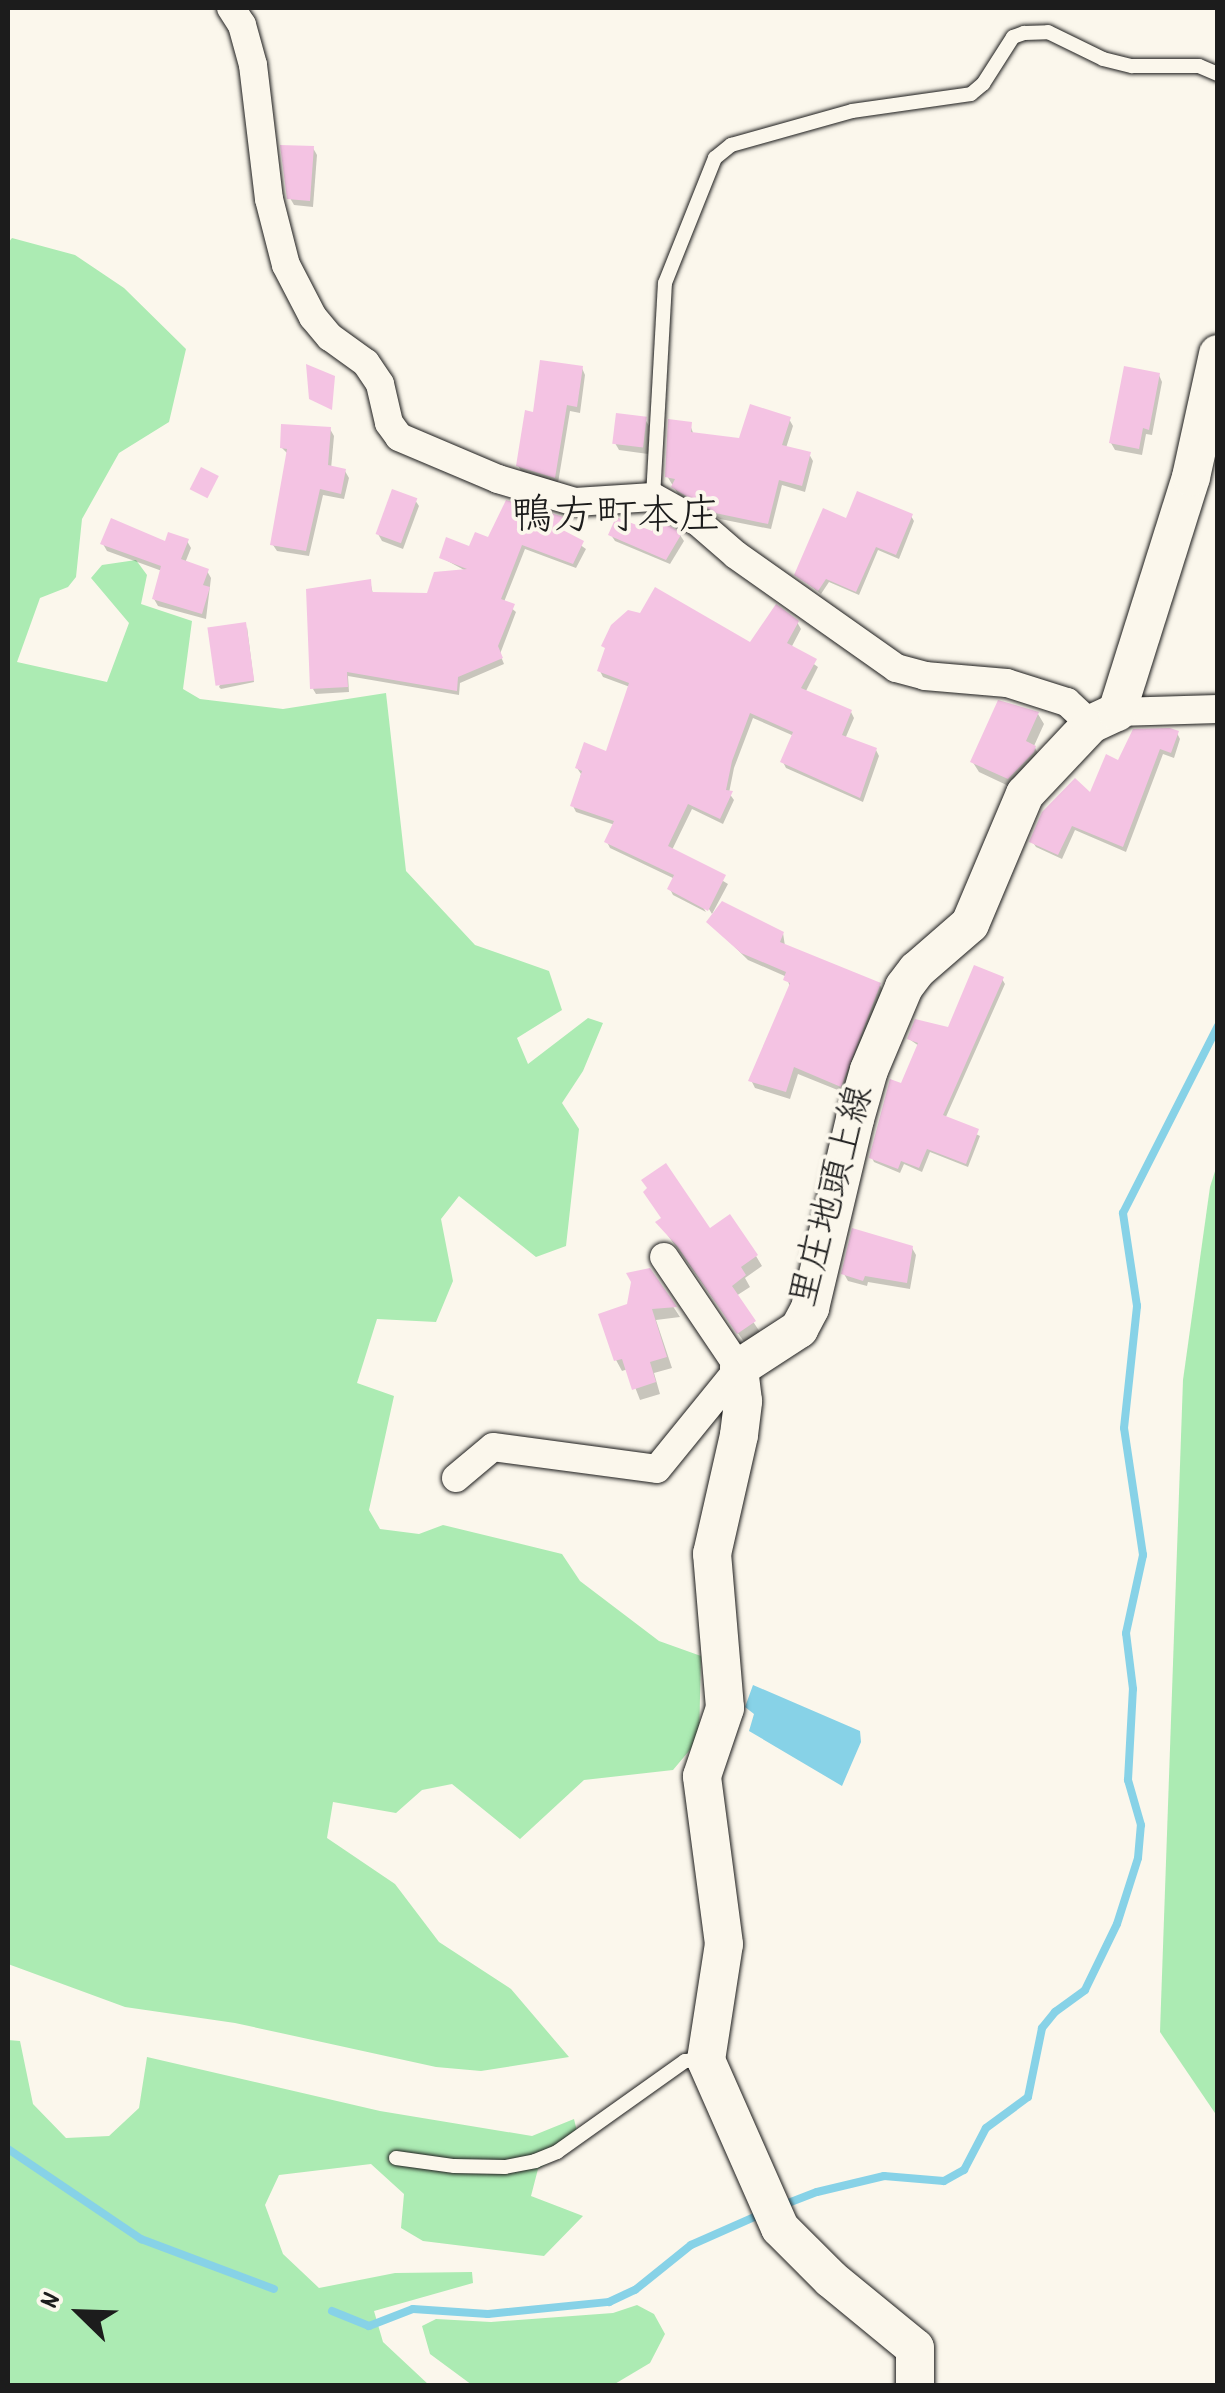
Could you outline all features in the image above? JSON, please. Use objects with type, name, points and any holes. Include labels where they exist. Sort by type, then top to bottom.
[{"type":"main road","name":"里庄地頭上線","points":[[739,1368],[799,1329],[810,1308],[859,1102],[904,988],[917,970],[970,924],[1024,794],[1104,718],[1191,477],[1218,354]]},
{"type":"main road","points":[[739,1368],[743,1401],[739,1435],[712,1554],[725,1708],[702,1776],[724,1944],[706,2060],[771,2209],[830,2279],[915,2348],[915,2386]]},
{"type":"street","points":[[232,8],[242,25],[253,66],[269,200],[286,265],[313,317],[330,337],[366,363],[380,384],[389,423],[399,437],[498,480],[576,502],[652,498],[698,522],[736,554],[896,668],[925,676],[1007,684],[1068,702],[1104,718],[1218,709]]},
{"type":"street","points":[[456,1478],[493,1447],[657,1470],[739,1368],[664,1257]]},
{"type":"lane","points":[[652,498],[666,283],[716,158],[731,145],[852,111],[971,94],[983,84],[1013,37],[1024,33],[1048,32],[1103,59],[1132,66],[1199,66],[1218,74]]},
{"type":"lane","points":[[396,2158],[454,2166],[505,2167],[535,2161],[557,2152],[685,2061],[706,2060]]},
{"type":"green space","points":[[12,238],[75,255],[124,288],[186,349],[169,422],[119,453],[82,519],[76,577],[68,587],[40,598],[17,662],[107,682],[129,623],[91,578],[102,565],[136,560],[147,575],[141,604],[192,621],[183,689],[200,699],[283,709],[386,693],[406,871],[475,945],[549,971],[562,1010],[517,1038],[528,1064],[588,1018],[603,1023],[583,1071],[562,1103],[579,1129],[566,1246],[536,1257],[459,1196],[441,1219],[453,1281],[436,1322],[377,1319],[357,1383],[394,1396],[369,1510],[380,1529],[419,1534],[443,1525],[562,1554],[580,1581],[659,1641],[701,1656],[699,1739],[673,1770],[584,1780],[520,1839],[452,1784],[422,1790],[396,1813],[333,1802],[327,1838],[395,1884],[439,1942],[511,1989],[569,2057],[481,2071],[436,2067],[235,2023],[125,2007],[8,1964],[8,243]]},
{"type":"green space","points":[[1217,1165],[1217,2116],[1160,2032],[1183,1380],[1210,1187]]},
{"type":"green space","points":[[8,2040],[20,2041],[33,2104],[66,2138],[109,2136],[139,2108],[147,2057],[380,2111],[532,2136],[574,2119],[580,2144],[538,2169],[531,2196],[583,2216],[544,2256],[423,2241],[401,2228],[404,2194],[371,2164],[279,2175],[265,2205],[283,2254],[319,2288],[395,2273],[472,2272],[473,2283],[374,2311],[383,2342],[429,2385],[8,2385]]},
{"type":"green space","points":[[637,2305],[654,2314],[665,2334],[650,2363],[613,2385],[472,2385],[430,2354],[422,2326],[436,2319],[491,2322],[613,2313]]},
{"type":"water","points":[[753,1685],[860,1731],[861,1742],[842,1786],[749,1731],[754,1714],[745,1707]]},
{"type":"building","points":[[280,145],[314,146],[310,201],[287,199]]},
{"type":"building","points":[[540,360],[583,366],[577,407],[567,405],[555,478],[516,466],[525,410],[533,412]]},
{"type":"building","points":[[306,364],[335,376],[332,410],[309,399]]},
{"type":"building","points":[[1124,366],[1160,373],[1149,430],[1143,428],[1139,449],[1109,443]]},
{"type":"building","points":[[750,404],[791,417],[782,445],[811,452],[802,486],[779,480],[768,524],[715,513],[671,487],[675,479],[665,477],[668,419],[692,422],[691,432],[739,438]]},
{"type":"building","points":[[616,413],[647,417],[643,448],[612,444]]},
{"type":"building","points":[[281,424],[331,427],[328,465],[346,469],[341,494],[320,489],[306,551],[270,545],[287,449],[280,448]]},
{"type":"building","points":[[201,467],[219,476],[207,498],[190,489]]},
{"type":"building","points":[[392,489],[417,498],[401,543],[376,534]]},
{"type":"building","points":[[857,491],[913,514],[896,555],[876,547],[856,592],[826,579],[818,591],[794,575],[823,508],[846,518]]},
{"type":"building","points":[[506,500],[564,517],[559,528],[584,541],[573,564],[522,545],[501,599],[515,604],[498,646],[503,658],[458,677],[457,691],[347,672],[348,687],[310,689],[306,589],[371,579],[372,592],[427,593],[434,572],[467,569],[439,558],[446,537],[469,546],[475,532],[488,537]]},
{"type":"building","points":[[616,517],[652,531],[657,519],[682,533],[666,560],[608,535]]},
{"type":"building","points":[[111,518],[165,541],[168,532],[189,539],[181,559],[209,569],[203,585],[210,587],[202,614],[152,599],[161,566],[100,544]]},
{"type":"building","points":[[655,587],[750,642],[776,604],[799,621],[787,643],[817,659],[801,688],[852,710],[842,735],[877,748],[860,798],[780,762],[793,732],[750,713],[732,761],[726,790],[733,791],[720,819],[688,804],[668,846],[726,875],[708,911],[667,889],[674,875],[604,842],[614,821],[570,806],[582,771],[575,768],[584,742],[606,751],[629,683],[597,671],[605,648],[601,646],[611,625],[628,610],[640,613]]},
{"type":"building","points":[[246,622],[254,680],[216,686],[207,627]]},
{"type":"building","points":[[998,700],[1039,712],[1026,741],[1036,746],[1034,752],[1008,779],[970,762]]},
{"type":"building","points":[[1133,729],[1179,731],[1171,753],[1160,749],[1123,847],[1072,826],[1058,855],[1029,842],[1042,812],[1075,778],[1090,792],[1106,754],[1118,760]]},
{"type":"building","points":[[722,901],[784,932],[780,942],[881,983],[841,1087],[794,1067],[786,1092],[748,1081],[790,983],[783,980],[786,972],[741,953],[706,922]]},
{"type":"building","points":[[974,965],[1004,977],[943,1115],[979,1129],[966,1164],[927,1149],[919,1168],[901,1161],[898,1169],[869,1158],[890,1079],[901,1083],[918,1043],[907,1039],[915,1019],[948,1027]]},
{"type":"building","points":[[666,1163],[710,1228],[730,1214],[758,1255],[741,1267],[746,1275],[732,1286],[756,1321],[737,1334],[678,1247],[655,1222],[661,1218],[643,1192],[647,1188],[641,1180]]},
{"type":"building","points":[[852,1228],[913,1246],[907,1283],[865,1276],[863,1281],[841,1274]]},
{"type":"building","points":[[650,1268],[677,1307],[652,1309],[667,1357],[650,1362],[656,1382],[632,1390],[622,1359],[614,1361],[598,1314],[627,1304],[631,1282],[626,1273]]},
{"type":"waterway","points":[[783,2205],[817,2192],[884,2176],[944,2181],[964,2170],[986,2128],[1028,2097],[1042,2028],[1055,2012],[1085,1990],[1117,1924],[1138,1858],[1141,1825],[1128,1780],[1133,1689],[1126,1633],[1143,1555],[1124,1428],[1137,1306],[1123,1213],[1218,1026]]},
{"type":"waterway","points":[[8,2149],[141,2239],[274,2289]]},
{"type":"waterway","points":[[332,2311],[369,2326],[413,2309],[488,2314],[609,2302],[635,2290],[691,2245],[761,2214]]},
{"type":"district","name":"鴨方町本庄","points":[[616,520]]}]
